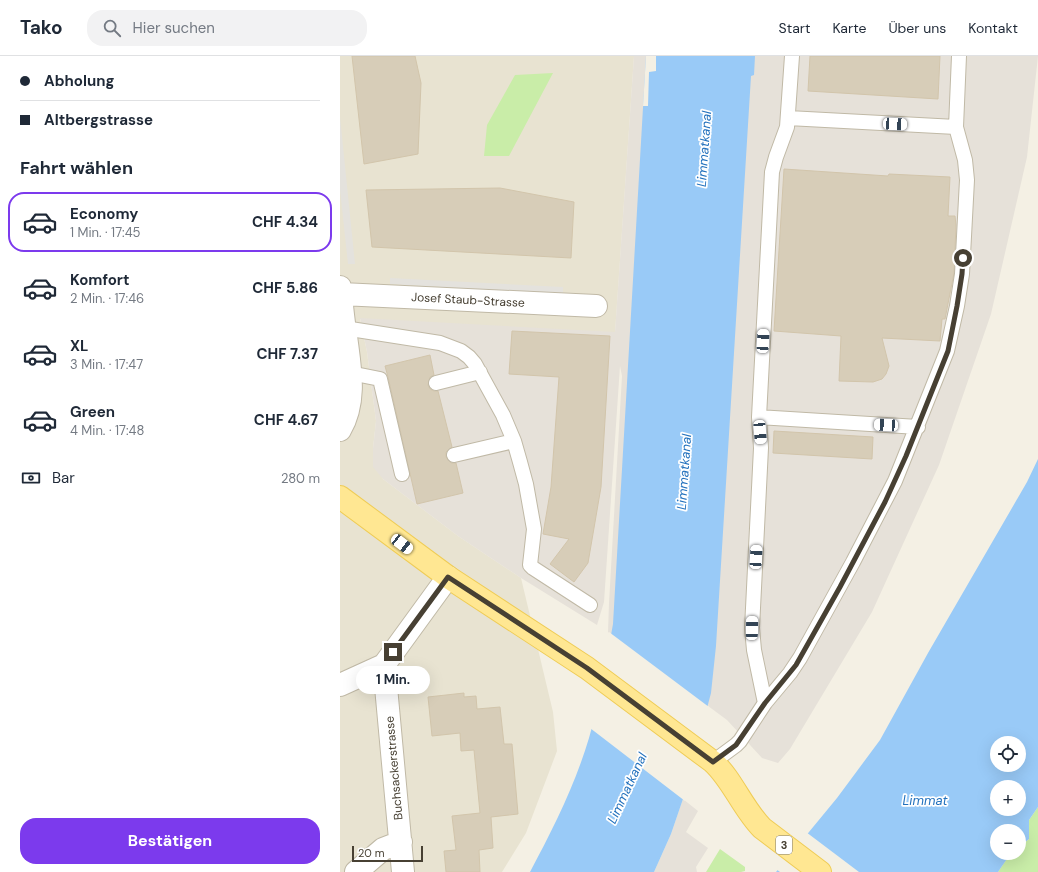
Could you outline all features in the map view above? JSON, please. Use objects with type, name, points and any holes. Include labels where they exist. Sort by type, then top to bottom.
[{"type":"main road","name":"3","points":[[340,498],[448,577],[587,668],[713,762],[750,815],[762,828],[820,872]]},
{"type":"street","name":"Josef Staub-Strasse","points":[[340,291],[596,306]]},
{"type":"street","points":[[340,291],[350,372],[351,394],[350,404],[340,430]]},
{"type":"street","points":[[340,685],[384,665],[448,577]]},
{"type":"street","name":"Buchsackerstrasse","points":[[384,665],[403,872]]},
{"type":"street","points":[[356,872],[383,849],[400,842]]},
{"type":"lane","points":[[765,703],[754,650],[752,628],[761,448],[759,417],[772,172],[788,118],[792,56]]},
{"type":"lane","points":[[713,762],[736,745],[765,703],[790,673],[812,637],[896,481],[950,343],[962,274],[967,170],[956,127],[959,56]]},
{"type":"lane","points":[[788,118],[956,127]]},
{"type":"lane","points":[[344,328],[440,343],[451,346],[469,357],[480,372],[503,415],[514,441],[534,520],[534,536],[530,565],[590,605]]},
{"type":"lane","points":[[350,372],[380,379],[402,474]]},
{"type":"lane","points":[[436,382],[480,372]]},
{"type":"lane","points":[[759,417],[918,427]]},
{"type":"lane","points":[[454,455],[514,441]]},
{"type":"shaded area","points":[[340,56],[634,56],[615,333],[360,319],[367,352],[376,421],[373,448],[383,479],[458,536],[521,578],[553,712],[557,751],[526,833],[502,872],[340,872]]},
{"type":"shaded area","points":[[634,56],[1038,56],[1027,157],[991,314],[939,465],[872,612],[790,749],[778,763],[762,758],[727,720],[608,632],[622,376],[620,366],[604,602],[597,625],[521,578],[458,536],[383,479],[373,467],[373,448],[376,421],[367,352],[360,318],[615,332]]},
{"type":"shaded area","points":[[340,117],[355,264],[348,264],[340,190]]},
{"type":"shaded area","points":[[390,278],[563,287],[563,294],[390,284]]},
{"type":"shaded area","points":[[683,799],[698,811],[686,832],[708,848],[696,867],[697,872],[654,872],[671,834]]},
{"type":"green space","points":[[553,73],[509,156],[484,156],[487,125],[515,75]]},
{"type":"green space","points":[[1038,807],[1038,872],[998,872],[1006,860],[1026,860],[1026,841],[1029,839],[1029,820]]},
{"type":"green space","points":[[720,849],[745,867],[745,871],[706,872]]},
{"type":"water","name":"Limmatkanal","points":[[646,56],[755,56],[754,75],[751,76],[716,646],[711,693],[683,799],[671,834],[654,872],[530,872],[563,806],[577,773],[589,738],[613,624]]},
{"type":"water","name":"Limmat","points":[[1038,459],[1038,807],[1029,820],[1029,839],[1026,841],[1026,824],[990,824],[990,860],[1006,860],[998,872],[776,872],[837,798],[880,740],[928,653],[1027,482]]},
{"type":"pier","points":[[646,56],[656,56],[656,71],[649,72],[648,106],[643,106]]},
{"type":"pier","points":[[609,632],[709,707],[685,801],[590,728],[602,676]]},
{"type":"pier","points":[[806,832],[859,872],[780,872],[776,869]]},
{"type":"building","points":[[352,56],[415,56],[421,83],[418,154],[364,164]]},
{"type":"building","points":[[810,56],[940,56],[938,99],[808,91]]},
{"type":"building","points":[[784,169],[888,176],[889,174],[950,177],[948,216],[955,216],[956,225],[954,273],[945,319],[942,319],[940,341],[882,338],[889,366],[882,379],[873,382],[839,381],[841,336],[774,331]]},
{"type":"building","points":[[500,188],[574,202],[571,258],[372,247],[366,190]]},
{"type":"building","points":[[512,331],[610,336],[601,487],[588,563],[574,582],[550,564],[569,539],[543,534],[551,487],[559,377],[509,374]]},
{"type":"building","points":[[430,355],[434,375],[430,377],[428,385],[430,389],[438,391],[452,447],[446,452],[446,457],[451,463],[456,463],[463,493],[417,504],[385,366]]},
{"type":"building","points":[[774,431],[873,437],[872,459],[773,453]]},
{"type":"building","points":[[464,693],[464,697],[476,696],[477,709],[500,707],[504,744],[512,744],[518,814],[491,817],[493,848],[479,850],[480,872],[446,872],[444,851],[456,850],[452,816],[480,813],[474,750],[461,751],[460,733],[432,736],[428,697]]},
{"type":"route","points":[[393,652],[448,577],[587,668],[713,762],[736,745],[765,703],[796,665],[840,587],[896,481],[948,351],[957,306],[963,258]]}]
